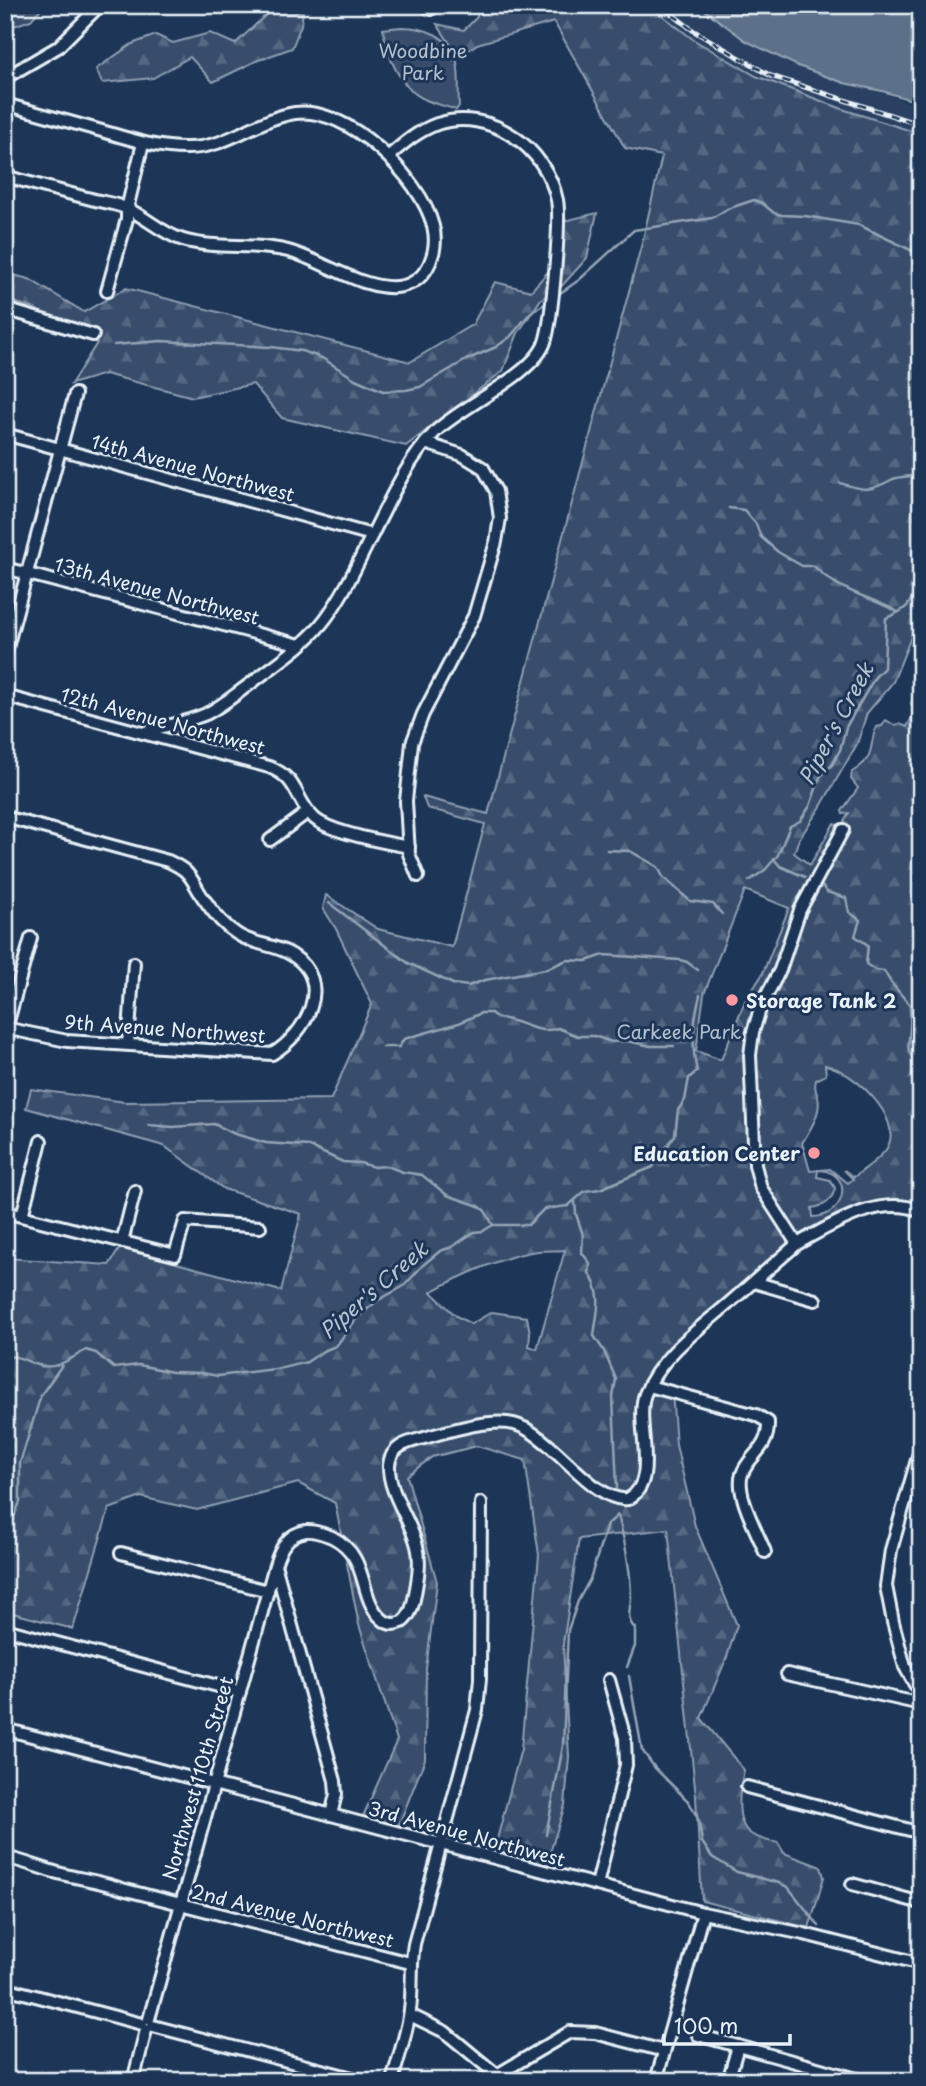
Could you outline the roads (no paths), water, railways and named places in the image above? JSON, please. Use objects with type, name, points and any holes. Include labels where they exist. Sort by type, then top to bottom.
[{"type":"street","points":[[5,78],[58,47],[100,5]]},
{"type":"street","points":[[5,104],[143,143],[182,148],[207,147],[284,115],[313,112],[342,123],[389,156],[420,197],[432,222],[436,244],[425,270],[408,284],[383,287],[289,251],[215,246],[180,239],[127,209],[5,176]]},
{"type":"street","points":[[145,732],[208,713],[300,645],[327,617],[399,479],[425,443],[446,422],[509,380],[532,361],[545,343],[554,275],[557,199],[548,176],[524,144],[488,124],[450,121],[420,132],[389,156]]},
{"type":"street","points":[[107,291],[127,219],[143,143]]},
{"type":"street","points":[[5,309],[93,335]]},
{"type":"street","points":[[5,656],[75,394]]},
{"type":"street","name":"14th Avenue Northwest","points":[[5,434],[372,535]]},
{"type":"street","points":[[418,876],[409,854],[407,779],[412,743],[423,714],[474,616],[496,542],[500,518],[496,491],[483,468],[462,455],[425,443]]},
{"type":"street","name":"13th Avenue Northwest","points":[[5,568],[300,645]]},
{"type":"street","name":"12th Avenue Northwest","points":[[5,696],[276,769],[288,777],[308,812],[316,820],[328,827],[409,847]]},
{"type":"street","points":[[270,840],[308,812]]},
{"type":"street","name":"9th Avenue Northwest","points":[[5,817],[168,861],[184,870],[203,898],[237,934],[284,950],[306,967],[312,982],[314,999],[297,1034],[272,1054],[67,1041],[6,1029]]},
{"type":"street","points":[[797,1244],[761,1188],[755,1165],[750,1055],[753,1032],[761,1006],[780,970],[800,910],[843,830]]},
{"type":"street","points":[[6,1029],[32,938]]},
{"type":"street","points":[[128,1044],[134,963]]},
{"type":"street","points":[[22,1216],[41,1141]]},
{"type":"street","points":[[122,1242],[135,1191]]},
{"type":"street","points":[[765,1552],[740,1482],[747,1466],[765,1443],[768,1422],[756,1415],[649,1386],[687,1339],[797,1244],[875,1208],[898,1205],[921,1211]]},
{"type":"street","points":[[5,1212],[175,1255],[185,1221],[260,1227]]},
{"type":"street","points":[[754,1282],[815,1300]]},
{"type":"street","name":"Northwest 110th Street","points":[[133,2081],[180,1904],[282,1546],[294,1535],[305,1531],[337,1540],[355,1557],[370,1600],[380,1618],[393,1624],[402,1622],[412,1608],[418,1560],[413,1533],[390,1471],[391,1457],[396,1449],[405,1443],[426,1437],[492,1423],[512,1423],[541,1438],[611,1497],[628,1499],[639,1489],[644,1475],[641,1415],[649,1386]]},
{"type":"street","points":[[921,1446],[891,1549],[887,1586],[890,1612],[905,1667],[921,1695]]},
{"type":"street","points":[[392,2081],[410,2015],[410,1963],[414,1944],[477,1710],[481,1503]]},
{"type":"street","points":[[121,1553],[268,1591]]},
{"type":"street","points":[[275,1565],[335,1781],[337,1794],[331,1815]]},
{"type":"street","points":[[5,1629],[240,1692]]},
{"type":"street","points":[[787,1674],[921,1704]]},
{"type":"street","points":[[597,1885],[626,1765],[625,1738],[609,1680]]},
{"type":"street","name":"3rd Avenue Northwest","points":[[5,1729],[703,1913],[804,1934],[921,1964]]},
{"type":"street","points":[[747,1787],[921,1833]]},
{"type":"street","name":"2nd Avenue Northwest","points":[[5,1857],[410,1963]]},
{"type":"street","points":[[852,1884],[921,1903]]},
{"type":"street","points":[[656,2081],[703,1913]]},
{"type":"street","points":[[5,1988],[364,2081]]},
{"type":"street","points":[[410,2015],[444,2032],[497,2078],[570,2032],[595,2033],[664,2051]]},
{"type":"street","points":[[698,2035],[864,2081]]},
{"type":"street","points":[[728,2081],[738,2046]]},
{"type":"street","points":[[919,2081],[921,2075]]},
{"type":"waterway","points":[[556,296],[579,280],[634,230],[712,218],[727,209],[754,200],[782,215],[859,225],[921,255]]},
{"type":"waterway","points":[[114,345],[161,341],[302,351],[322,358],[355,379],[383,391],[406,390],[420,387],[466,360],[496,347],[510,337],[531,312],[548,302]]},
{"type":"waterway","points":[[840,483],[867,489],[896,478],[921,474]]},
{"type":"waterway","points":[[729,508],[744,510],[756,524],[761,537],[778,552],[802,566],[814,566],[843,587],[898,612]]},
{"type":"waterway","name":"Piper's Creek","points":[[749,881],[765,870],[778,855],[790,826],[800,821],[810,806],[820,777],[832,765],[840,750],[846,727],[875,677],[884,668],[886,618],[908,605],[921,571]]},
{"type":"waterway","points":[[607,850],[630,851],[658,867],[663,877],[690,901],[713,904],[722,914]]},
{"type":"waterway","points":[[774,859],[780,866],[805,877]]},
{"type":"waterway","points":[[822,886],[827,892],[846,898],[849,912],[860,920],[855,936],[868,945],[866,964],[875,970],[884,971],[910,1005],[908,1049],[921,1065]]},
{"type":"waterway","points":[[329,903],[408,963],[453,984],[468,986],[485,980],[546,969],[567,960],[586,961],[604,955],[680,960],[698,970]]},
{"type":"waterway","name":"Piper's Creek","points":[[5,1357],[51,1366],[63,1363],[86,1350],[96,1353],[114,1368],[139,1365],[172,1372],[218,1376],[283,1368],[307,1362],[336,1346],[357,1318],[377,1301],[404,1286],[440,1251],[493,1225],[528,1225],[544,1209],[568,1206],[585,1191],[600,1189],[653,1167],[675,1135],[678,1110],[685,1100],[689,1078],[697,1071],[694,1033],[700,995]]},
{"type":"waterway","points":[[910,1006],[921,1015]]},
{"type":"waterway","points":[[382,1047],[399,1047],[404,1039],[459,1023],[481,1013],[491,1013],[497,1018],[542,1030],[558,1028],[578,1036],[594,1036],[612,1042],[674,1046]]},
{"type":"waterway","points":[[148,1125],[173,1127],[214,1124],[235,1134],[266,1143],[308,1146],[343,1162],[374,1167],[387,1166],[422,1175],[447,1195],[479,1206],[493,1225]]},
{"type":"waterway","points":[[575,1201],[583,1235],[582,1253],[590,1263],[589,1273],[598,1296],[594,1336],[616,1379],[613,1397],[617,1488]]},
{"type":"waterway","points":[[5,1538],[20,1502],[20,1463],[41,1395],[62,1365]]},
{"type":"waterway","points":[[546,1835],[563,1746],[568,1630],[578,1601],[590,1579],[607,1525],[618,1515],[630,1576],[629,1617],[635,1628],[635,1646],[627,1667]]},
{"type":"waterway","points":[[629,1676],[642,1750],[655,1768],[689,1802],[699,1821],[702,1842],[712,1857],[737,1872],[788,1887],[819,1926]]},
{"type":"railway","points":[[660,5],[694,31],[771,76],[921,125]]},
{"type":"place","name":"Storage Tank 2","points":[[732,1000]]},
{"type":"place","name":"Education Center","points":[[814,1153]]},
{"type":"park label","name":"Woodbine Park","points":[[423,61]]},
{"type":"park label","name":"Carkeek Park","points":[[679,1031]]}]
